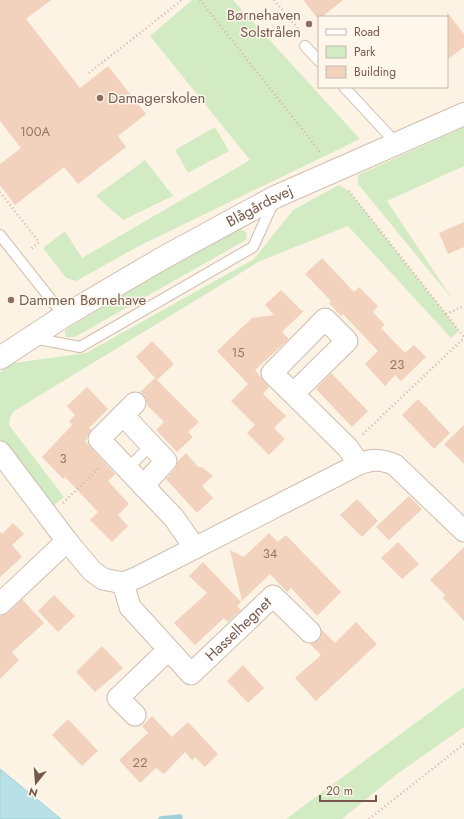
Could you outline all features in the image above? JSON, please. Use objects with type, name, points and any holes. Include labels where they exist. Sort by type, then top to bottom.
[{"type":"street","name":"Blågårdsvej","points":[[0,358],[29,337],[161,259],[275,197],[464,114]]},
{"type":"street","points":[[293,394],[353,456],[372,460],[385,460],[395,465],[464,531]]},
{"type":"street","points":[[143,486],[166,461],[129,409],[99,439],[143,486],[174,518],[195,548]]},
{"type":"street","points":[[0,452],[92,572],[102,578],[123,583],[195,548],[353,456]]},
{"type":"street","points":[[1,601],[67,541]]},
{"type":"street","name":"Hasselhegnet","points":[[123,583],[130,606],[191,674],[273,596],[310,632]]},
{"type":"street","points":[[135,715],[118,698],[168,650]]},
{"type":"lane","points":[[305,46],[318,60]]},
{"type":"lane","points":[[345,88],[397,144]]},
{"type":"lane","points":[[29,337],[80,347],[253,247],[275,197]]},
{"type":"lane","points":[[0,235],[64,316]]},
{"type":"lane","points":[[127,469],[144,452]]},
{"type":"path","points":[[89,73],[178,1],[182,0]]},
{"type":"path","points":[[200,0],[321,153]]},
{"type":"path","points":[[274,0],[306,38],[305,46]]},
{"type":"path","points":[[349,191],[464,338],[353,456]]},
{"type":"path","points":[[0,192],[39,242],[19,259]]},
{"type":"path","points":[[446,314],[464,306]]},
{"type":"path","points":[[48,516],[113,454]]},
{"type":"path","points":[[369,819],[464,744]]},
{"type":"green space","points":[[192,0],[233,0],[360,139],[139,246],[76,281],[66,278],[43,248],[65,231],[82,258],[250,160],[150,36]]},
{"type":"green space","points":[[215,127],[229,151],[188,173],[175,150]]},
{"type":"green space","points":[[464,127],[464,166],[387,201],[453,300],[358,184],[358,175]]},
{"type":"green space","points":[[145,160],[173,196],[123,220],[96,196]]},
{"type":"green space","points":[[339,185],[349,191],[459,331],[451,338],[348,226],[260,261],[14,411],[10,417],[9,425],[64,497],[51,508],[0,441],[0,372],[13,363],[86,353],[254,259],[293,210]]},
{"type":"green space","points":[[241,229],[247,233],[246,240],[75,337],[66,337],[65,331],[70,327],[145,281]]},
{"type":"green space","points":[[464,687],[464,727],[393,777],[342,819],[286,819]]},
{"type":"water","points":[[0,769],[61,819],[0,819]]},
{"type":"building","points":[[0,0],[51,0],[26,19],[80,88],[108,66],[146,114],[118,136],[126,147],[78,184],[64,167],[15,205],[0,185],[0,164],[21,148],[0,121]]},
{"type":"building","points":[[303,0],[343,0],[323,16],[318,16],[318,19]]},
{"type":"building","points":[[447,12],[464,34],[464,47],[448,59],[448,16]]},
{"type":"building","points":[[464,222],[464,247],[448,254],[439,233]]},
{"type":"building","points":[[322,258],[354,292],[359,287],[378,306],[373,312],[385,325],[381,328],[405,353],[414,345],[426,357],[401,381],[395,375],[385,386],[365,364],[378,351],[343,314],[341,316],[329,303],[331,301],[305,274]]},
{"type":"building","points":[[281,290],[302,311],[304,311],[282,332],[289,339],[255,370],[269,387],[263,394],[286,416],[274,428],[285,439],[269,455],[247,433],[255,425],[231,401],[248,384],[217,351],[252,318],[274,315],[265,305]]},
{"type":"building","points":[[152,341],[174,364],[157,380],[136,357]]},
{"type":"building","points":[[331,373],[368,411],[352,427],[316,389]]},
{"type":"building","points":[[155,378],[199,422],[188,432],[193,437],[177,452],[156,430],[164,422],[148,406],[144,395],[140,392]]},
{"type":"building","points":[[87,387],[108,409],[89,428],[91,430],[85,441],[115,474],[108,481],[129,504],[118,515],[128,526],[112,542],[90,520],[98,512],[65,477],[63,479],[42,457],[72,425],[69,421],[75,415],[67,406]]},
{"type":"building","points":[[418,399],[450,433],[434,449],[402,415]]},
{"type":"building","points":[[464,425],[464,464],[444,444]]},
{"type":"building","points":[[186,453],[198,467],[202,467],[213,476],[202,486],[213,498],[197,513],[166,479],[175,469],[178,461]]},
{"type":"building","points":[[409,496],[422,509],[389,540],[376,527]]},
{"type":"building","points":[[357,499],[378,521],[362,537],[340,515]]},
{"type":"building","points":[[13,523],[24,534],[12,545],[22,557],[0,577],[0,532],[2,534]]},
{"type":"building","points":[[269,533],[278,542],[286,535],[341,592],[317,616],[291,588],[287,592],[270,574],[242,601],[230,550],[244,557]]},
{"type":"building","points":[[398,542],[419,564],[402,579],[381,558]]},
{"type":"building","points":[[464,547],[464,621],[443,598],[445,595],[430,580]]},
{"type":"building","points":[[203,562],[241,602],[237,606],[241,610],[228,622],[224,618],[195,645],[174,623],[207,593],[189,576]]},
{"type":"building","points":[[54,595],[75,616],[58,632],[38,611]]},
{"type":"building","points":[[22,599],[44,623],[12,652],[19,660],[0,679],[0,616],[8,613]]},
{"type":"building","points":[[356,622],[377,644],[316,701],[295,678],[321,655],[310,644],[319,640],[322,630],[335,643]]},
{"type":"building","points":[[102,646],[123,668],[95,692],[76,672]]},
{"type":"building","points":[[243,665],[264,688],[248,703],[227,681]]},
{"type":"building","points":[[152,716],[172,737],[188,722],[218,754],[205,767],[195,757],[192,760],[185,752],[164,774],[156,768],[140,783],[119,760],[148,733],[142,726]]},
{"type":"building","points":[[68,719],[98,751],[82,766],[52,735]]},
{"type":"waterway","points":[[161,819],[180,817]]},
{"type":"place","name":"Børnehaven Solstrålen","points":[[309,24]]},
{"type":"place","name":"Damagerskolen","points":[[100,98]]},
{"type":"place","name":"Dammen Børnehave","points":[[11,300]]}]
